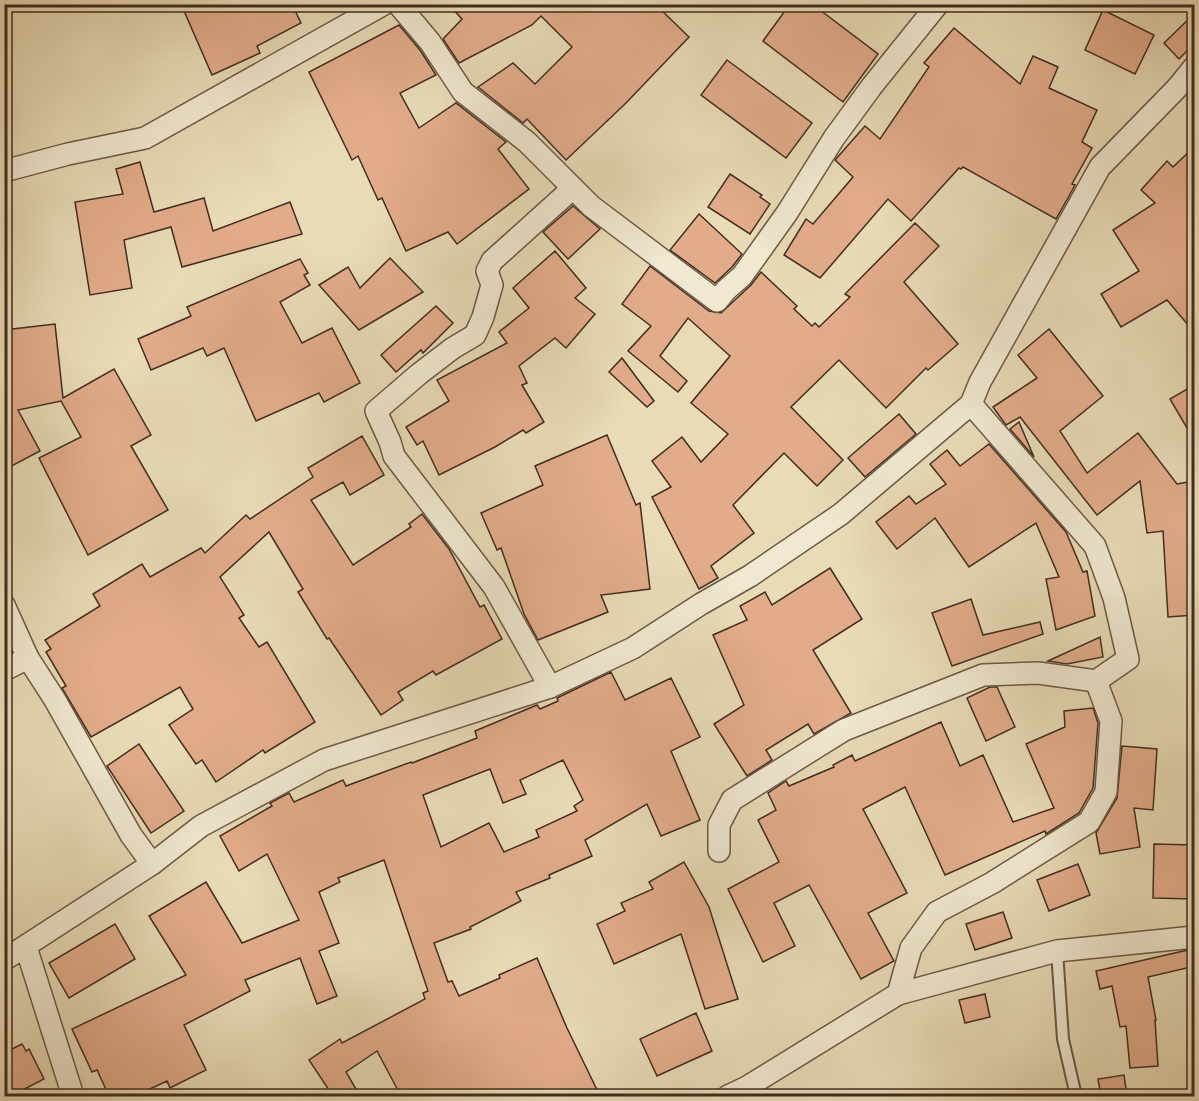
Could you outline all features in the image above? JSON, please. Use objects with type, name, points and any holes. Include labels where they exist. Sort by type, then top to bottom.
[{"type":"street","points":[[4,171],[68,154],[145,138],[384,4]]},
{"type":"street","points":[[398,4],[430,42],[463,92],[527,142],[591,206],[717,302],[726,290],[742,276],[787,213],[853,112],[938,4]]},
{"type":"street","points":[[4,960],[152,864],[201,826],[324,760],[550,687],[633,648],[701,604],[750,576],[841,514],[971,404],[980,382],[1100,167],[1177,88],[1194,67]]},
{"type":"street","points":[[550,687],[494,587],[394,456],[375,411],[453,348],[475,335],[492,285],[488,271],[492,261],[573,188]]},
{"type":"street","points":[[719,850],[718,825],[732,800],[844,730],[983,675],[1038,673],[1096,681],[1128,659],[1114,598],[1095,546],[971,404]]},
{"type":"street","points":[[4,605],[28,658],[55,700],[131,835],[152,864]]},
{"type":"street","points":[[4,670],[28,658]]},
{"type":"street","points":[[898,994],[910,948],[937,912],[992,883],[1089,822],[1106,792],[1111,721],[1096,681]]},
{"type":"street","points":[[728,1096],[749,1092],[898,994],[1057,951],[1194,937]]},
{"type":"street","points":[[26,947],[73,1096]]},
{"type":"lane","points":[[1057,951],[1062,1039],[1076,1096]]},
{"type":"building","points":[[181,4],[292,4],[301,23],[257,46],[260,53],[212,75]]},
{"type":"building","points":[[448,4],[655,4],[689,37],[626,103],[566,160],[527,119],[523,123],[478,87],[513,63],[535,84],[572,47],[541,16],[532,25],[459,63],[443,39],[462,19]]},
{"type":"building","points":[[790,4],[812,4],[878,54],[843,102],[763,41]]},
{"type":"building","points":[[1103,10],[1154,35],[1135,74],[1085,50]]},
{"type":"building","points":[[1194,14],[1194,44],[1179,59],[1164,43]]},
{"type":"building","points":[[399,25],[420,50],[436,75],[400,93],[419,128],[456,103],[506,142],[498,149],[529,189],[457,244],[448,232],[406,251],[382,198],[378,200],[358,156],[352,160],[309,72]]},
{"type":"building","points":[[954,28],[1020,84],[1033,56],[1058,67],[1049,88],[1097,110],[1082,142],[1092,148],[1072,184],[1075,185],[1056,219],[963,167],[959,168],[911,221],[888,199],[820,278],[784,255],[806,219],[813,224],[853,177],[835,160],[865,126],[880,139],[929,67],[924,63]]},
{"type":"building","points":[[727,60],[812,123],[786,158],[701,95]]},
{"type":"building","points":[[1194,147],[1194,332],[1167,300],[1121,327],[1101,294],[1139,271],[1113,230],[1155,203],[1141,190],[1167,161],[1173,167]]},
{"type":"building","points":[[140,162],[154,212],[204,198],[213,231],[290,202],[302,234],[182,267],[171,227],[124,240],[132,288],[90,295],[75,202],[123,194],[116,169]]},
{"type":"building","points":[[730,174],[762,195],[760,197],[770,204],[750,234],[708,207]]},
{"type":"building","points":[[573,206],[600,229],[568,259],[543,232]]},
{"type":"building","points":[[699,214],[742,254],[715,283],[670,250]]},
{"type":"building","points":[[915,223],[939,246],[904,282],[958,344],[928,370],[926,368],[886,408],[839,360],[791,407],[843,460],[817,486],[784,453],[733,505],[754,533],[711,566],[718,578],[699,589],[652,497],[671,487],[652,461],[682,437],[701,462],[728,434],[691,403],[730,356],[688,318],[660,356],[687,381],[678,392],[628,351],[651,326],[622,304],[650,266],[709,311],[721,313],[751,285],[761,272],[797,306],[794,309],[812,326],[815,323],[819,327],[850,297],[845,294]]},
{"type":"building","points":[[555,251],[586,288],[575,298],[595,314],[566,348],[555,338],[519,366],[527,383],[522,385],[544,422],[526,433],[523,430],[439,475],[423,441],[417,445],[406,427],[449,401],[437,380],[507,343],[499,332],[529,308],[513,288]]},
{"type":"building","points":[[390,258],[423,292],[359,330],[319,285],[348,267],[360,288]]},
{"type":"building","points":[[300,259],[308,273],[304,275],[310,285],[280,302],[302,343],[332,328],[360,383],[324,402],[319,393],[256,421],[224,348],[207,356],[203,348],[151,370],[138,339],[191,316],[187,307]]},
{"type":"building","points":[[436,306],[453,323],[423,353],[421,350],[396,372],[381,355]]},
{"type":"building","points":[[55,324],[63,398],[114,369],[151,435],[131,446],[168,510],[88,555],[39,458],[81,437],[61,401],[18,410],[40,451],[4,470],[4,330]]},
{"type":"building","points":[[1049,329],[1103,396],[1060,431],[1087,473],[1138,433],[1177,484],[1194,481],[1194,615],[1168,617],[1163,531],[1147,533],[1140,481],[1097,515],[1020,417],[1006,425],[993,407],[1037,378],[1018,355]]},
{"type":"building","points":[[622,358],[654,401],[647,407],[609,372]]},
{"type":"building","points":[[1194,385],[1194,440],[1170,399]]},
{"type":"building","points":[[899,414],[916,434],[865,477],[848,458]]},
{"type":"building","points":[[1019,422],[1034,457],[1010,429]]},
{"type":"building","points":[[607,435],[636,505],[640,503],[650,589],[601,595],[608,612],[538,640],[524,614],[501,548],[497,550],[481,513],[543,485],[535,466]]},
{"type":"building","points":[[362,436],[384,475],[350,495],[343,482],[311,500],[353,565],[411,527],[409,524],[422,514],[449,549],[480,607],[484,605],[502,639],[436,675],[433,671],[398,692],[403,700],[381,715],[329,638],[327,639],[298,592],[303,589],[269,532],[220,577],[244,615],[239,618],[259,647],[267,642],[315,722],[265,753],[263,750],[216,782],[202,760],[196,764],[169,725],[193,709],[180,687],[91,737],[62,688],[66,686],[46,652],[51,649],[45,640],[100,606],[93,594],[142,564],[150,577],[201,548],[205,553],[246,515],[250,519],[313,477],[308,468]]},
{"type":"building","points":[[989,444],[1066,532],[1083,572],[1087,571],[1095,616],[1056,630],[1046,579],[1059,577],[1036,523],[969,567],[935,518],[897,549],[876,522],[909,496],[916,504],[946,484],[930,464],[947,450],[960,466]]},
{"type":"building","points":[[830,568],[862,619],[813,650],[851,713],[814,734],[808,724],[766,750],[772,760],[747,776],[714,724],[744,705],[713,635],[747,620],[740,606],[765,592],[772,605]]},
{"type":"building","points":[[971,599],[983,635],[1040,622],[1043,634],[952,666],[932,613]]},
{"type":"building","points":[[1100,637],[1103,657],[1067,664],[1048,661]]},
{"type":"building","points":[[611,672],[625,700],[671,678],[700,737],[671,751],[700,820],[661,836],[647,804],[585,840],[592,856],[549,875],[550,878],[516,892],[521,901],[470,927],[471,929],[434,943],[448,982],[452,981],[459,996],[537,958],[600,1096],[401,1096],[377,1051],[346,1072],[360,1096],[333,1096],[309,1060],[340,1039],[342,1043],[425,999],[423,993],[428,991],[384,860],[338,878],[340,882],[319,892],[339,943],[319,951],[337,996],[317,1004],[300,958],[245,980],[250,991],[184,1025],[206,1070],[170,1088],[167,1081],[135,1096],[109,1096],[97,1070],[92,1072],[72,1029],[186,975],[149,916],[206,882],[242,943],[299,920],[267,854],[239,871],[220,836],[272,806],[270,803],[289,793],[294,802],[343,780],[346,786],[412,763],[477,738],[475,731],[537,705],[540,709],[558,701],[557,698]],"holes":[[[563,760],[583,800],[574,806],[577,811],[536,830],[539,837],[504,852],[489,823],[441,847],[423,795],[490,769],[503,803],[526,794],[520,780]]]},
{"type":"building","points":[[990,687],[997,687],[1015,727],[986,741],[967,698]]},
{"type":"building","points":[[1093,708],[1098,723],[1093,788],[1079,813],[1046,834],[1045,831],[945,875],[905,787],[863,809],[907,893],[868,913],[894,961],[861,979],[809,885],[774,903],[795,946],[763,962],[728,889],[779,862],[758,820],[776,810],[768,793],[786,781],[789,786],[834,767],[833,765],[852,755],[855,761],[941,722],[960,766],[983,755],[1013,822],[1054,808],[1026,744],[1065,727],[1064,711]]},
{"type":"building","points":[[139,744],[184,811],[151,833],[107,766]]},
{"type":"building","points":[[1122,746],[1157,749],[1153,810],[1134,808],[1140,847],[1100,854],[1096,833],[1117,798]]},
{"type":"building","points":[[1154,844],[1194,845],[1194,899],[1153,898]]},
{"type":"building","points":[[684,862],[709,907],[738,999],[705,1009],[681,934],[614,964],[597,924],[625,911],[621,903],[653,889],[649,882]]},
{"type":"building","points":[[1078,864],[1090,895],[1049,911],[1037,880]]},
{"type":"building","points":[[1003,912],[1012,938],[975,950],[966,924]]},
{"type":"building","points":[[115,924],[135,959],[69,998],[49,963]]},
{"type":"building","points":[[1188,950],[1191,967],[1148,977],[1156,1020],[1158,1066],[1130,1068],[1126,1026],[1120,1027],[1112,986],[1100,989],[1096,971]]},
{"type":"building","points":[[985,994],[990,1017],[965,1023],[959,1000]]},
{"type":"building","points":[[696,1013],[712,1051],[657,1076],[640,1039]]},
{"type":"building","points":[[22,1044],[26,1051],[29,1049],[44,1079],[11,1096],[4,1096],[4,1053]]},
{"type":"building","points":[[1124,1075],[1127,1096],[1101,1096],[1098,1079]]}]
